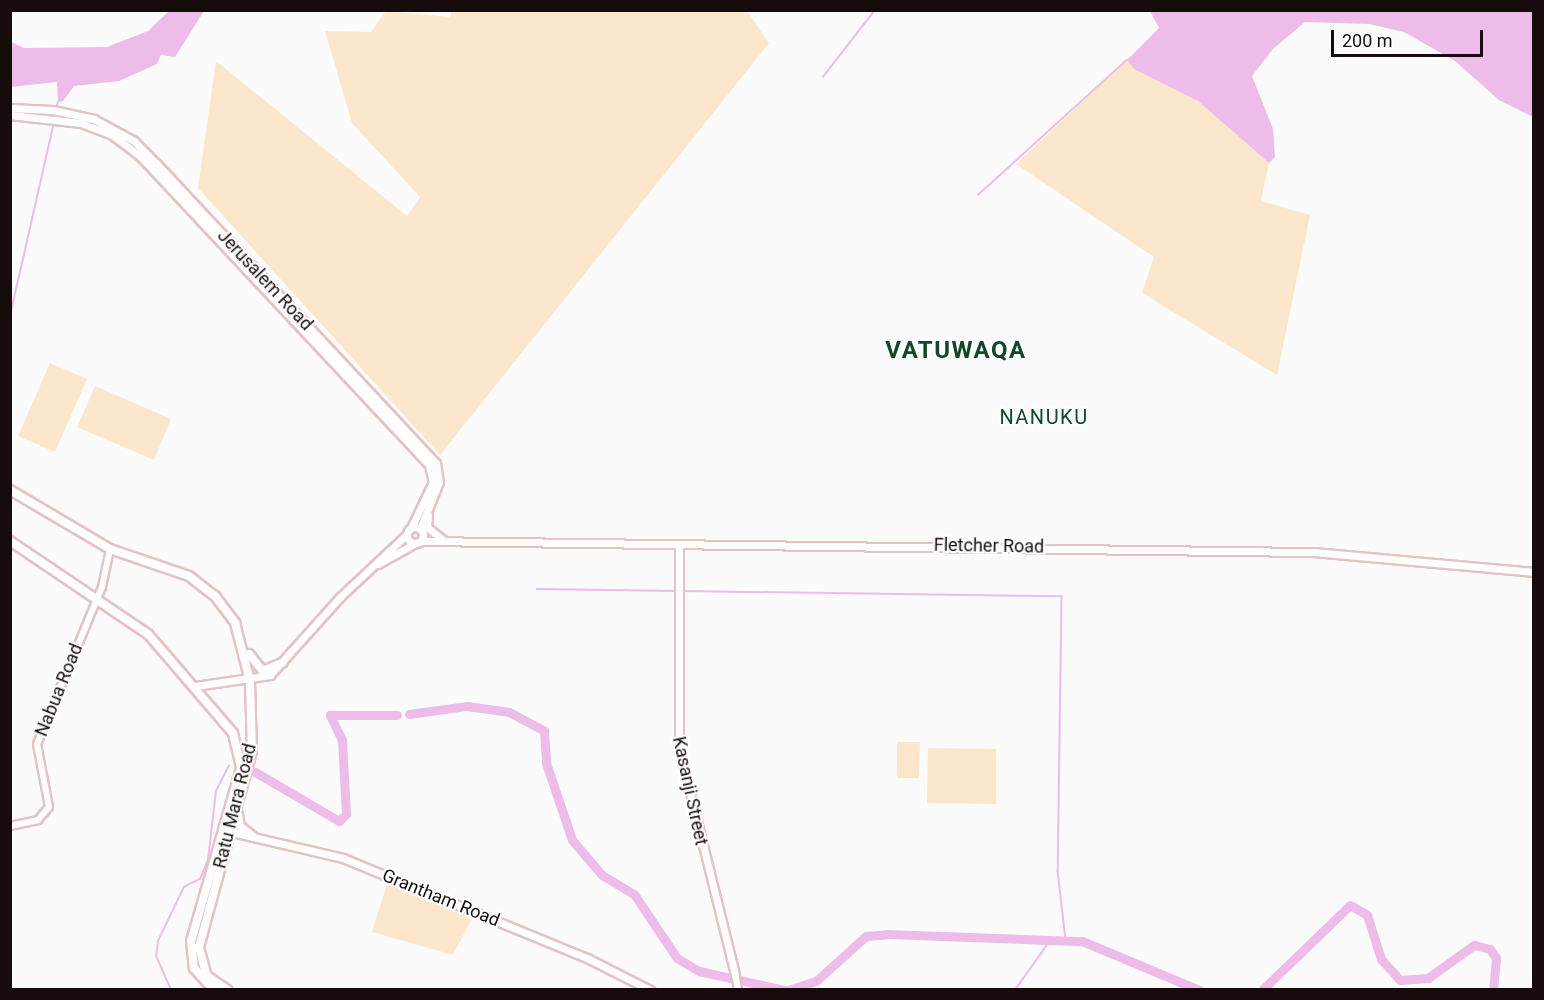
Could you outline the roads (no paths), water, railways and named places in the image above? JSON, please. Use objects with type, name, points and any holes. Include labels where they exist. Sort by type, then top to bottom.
[{"type":"highway","name":"Ratu Mara Road","points":[[10,490],[110,549],[189,576],[221,604],[242,640],[250,681],[252,751],[237,809],[227,831],[191,941],[194,968],[214,990]]},
{"type":"highway","name":"Ratu Mara Road","points":[[10,541],[148,634],[224,717],[240,751],[241,768],[199,947],[207,975],[228,990]]},
{"type":"highway","points":[[242,640],[260,670],[282,663]]},
{"type":"highway","points":[[237,809],[240,826],[254,837]]},
{"type":"main road","name":"Jerusalem Road","points":[[10,108],[76,114],[134,141],[436,463],[435,493],[419,537]]},
{"type":"main road","name":"Jerusalem Road","points":[[10,115],[81,123],[112,135],[140,156],[429,465],[433,482],[406,535],[270,675],[250,681]]},
{"type":"main road","points":[[435,493],[427,527],[443,540]]},
{"type":"main road","name":"Fletcher Road","points":[[411,528],[419,537],[443,540],[1314,552],[1533,572]]},
{"type":"main road","points":[[406,535],[419,537]]},
{"type":"main road","points":[[376,565],[419,537]]},
{"type":"main road","name":"Kasanji Street","points":[[679,544],[679,748],[738,987]]},
{"type":"main road","points":[[97,599],[110,549]]},
{"type":"main road","name":"Nabua Road","points":[[10,826],[38,820],[49,807],[37,744],[97,599]]},
{"type":"main road","points":[[195,686],[250,681]]},
{"type":"main road","name":"Grantham Road","points":[[227,831],[343,858],[587,957],[650,990]]},
{"type":"waterway","points":[[823,77],[875,10]]},
{"type":"waterway","points":[[978,195],[1127,60]]},
{"type":"waterway","points":[[10,316],[54,123]]},
{"type":"waterway","points":[[537,589],[678,591]]},
{"type":"waterway","points":[[682,591],[1062,596],[1058,871],[1066,940]]},
{"type":"waterway","points":[[409,714],[467,706],[509,712],[544,731],[546,763],[572,840],[602,875],[634,894],[677,958],[699,971],[785,990]]},
{"type":"waterway","points":[[255,772],[339,821],[346,814],[342,740],[330,715],[397,715]]},
{"type":"waterway","points":[[171,990],[156,956],[158,941],[184,887],[200,879],[208,860],[216,791],[229,766]]},
{"type":"waterway","points":[[1262,990],[1350,905],[1367,915],[1381,959],[1400,980],[1428,978],[1474,945],[1490,949],[1496,958],[1493,990]]},
{"type":"waterway","points":[[788,990],[816,981],[866,936],[887,934],[1082,941],[1199,990]]},
{"type":"waterway","points":[[1015,990],[1049,942]]},
{"type":"district","name":"VATUWAQA","points":[[956,351]]},
{"type":"district","name":"NANUKU","points":[[1044,417]]}]
